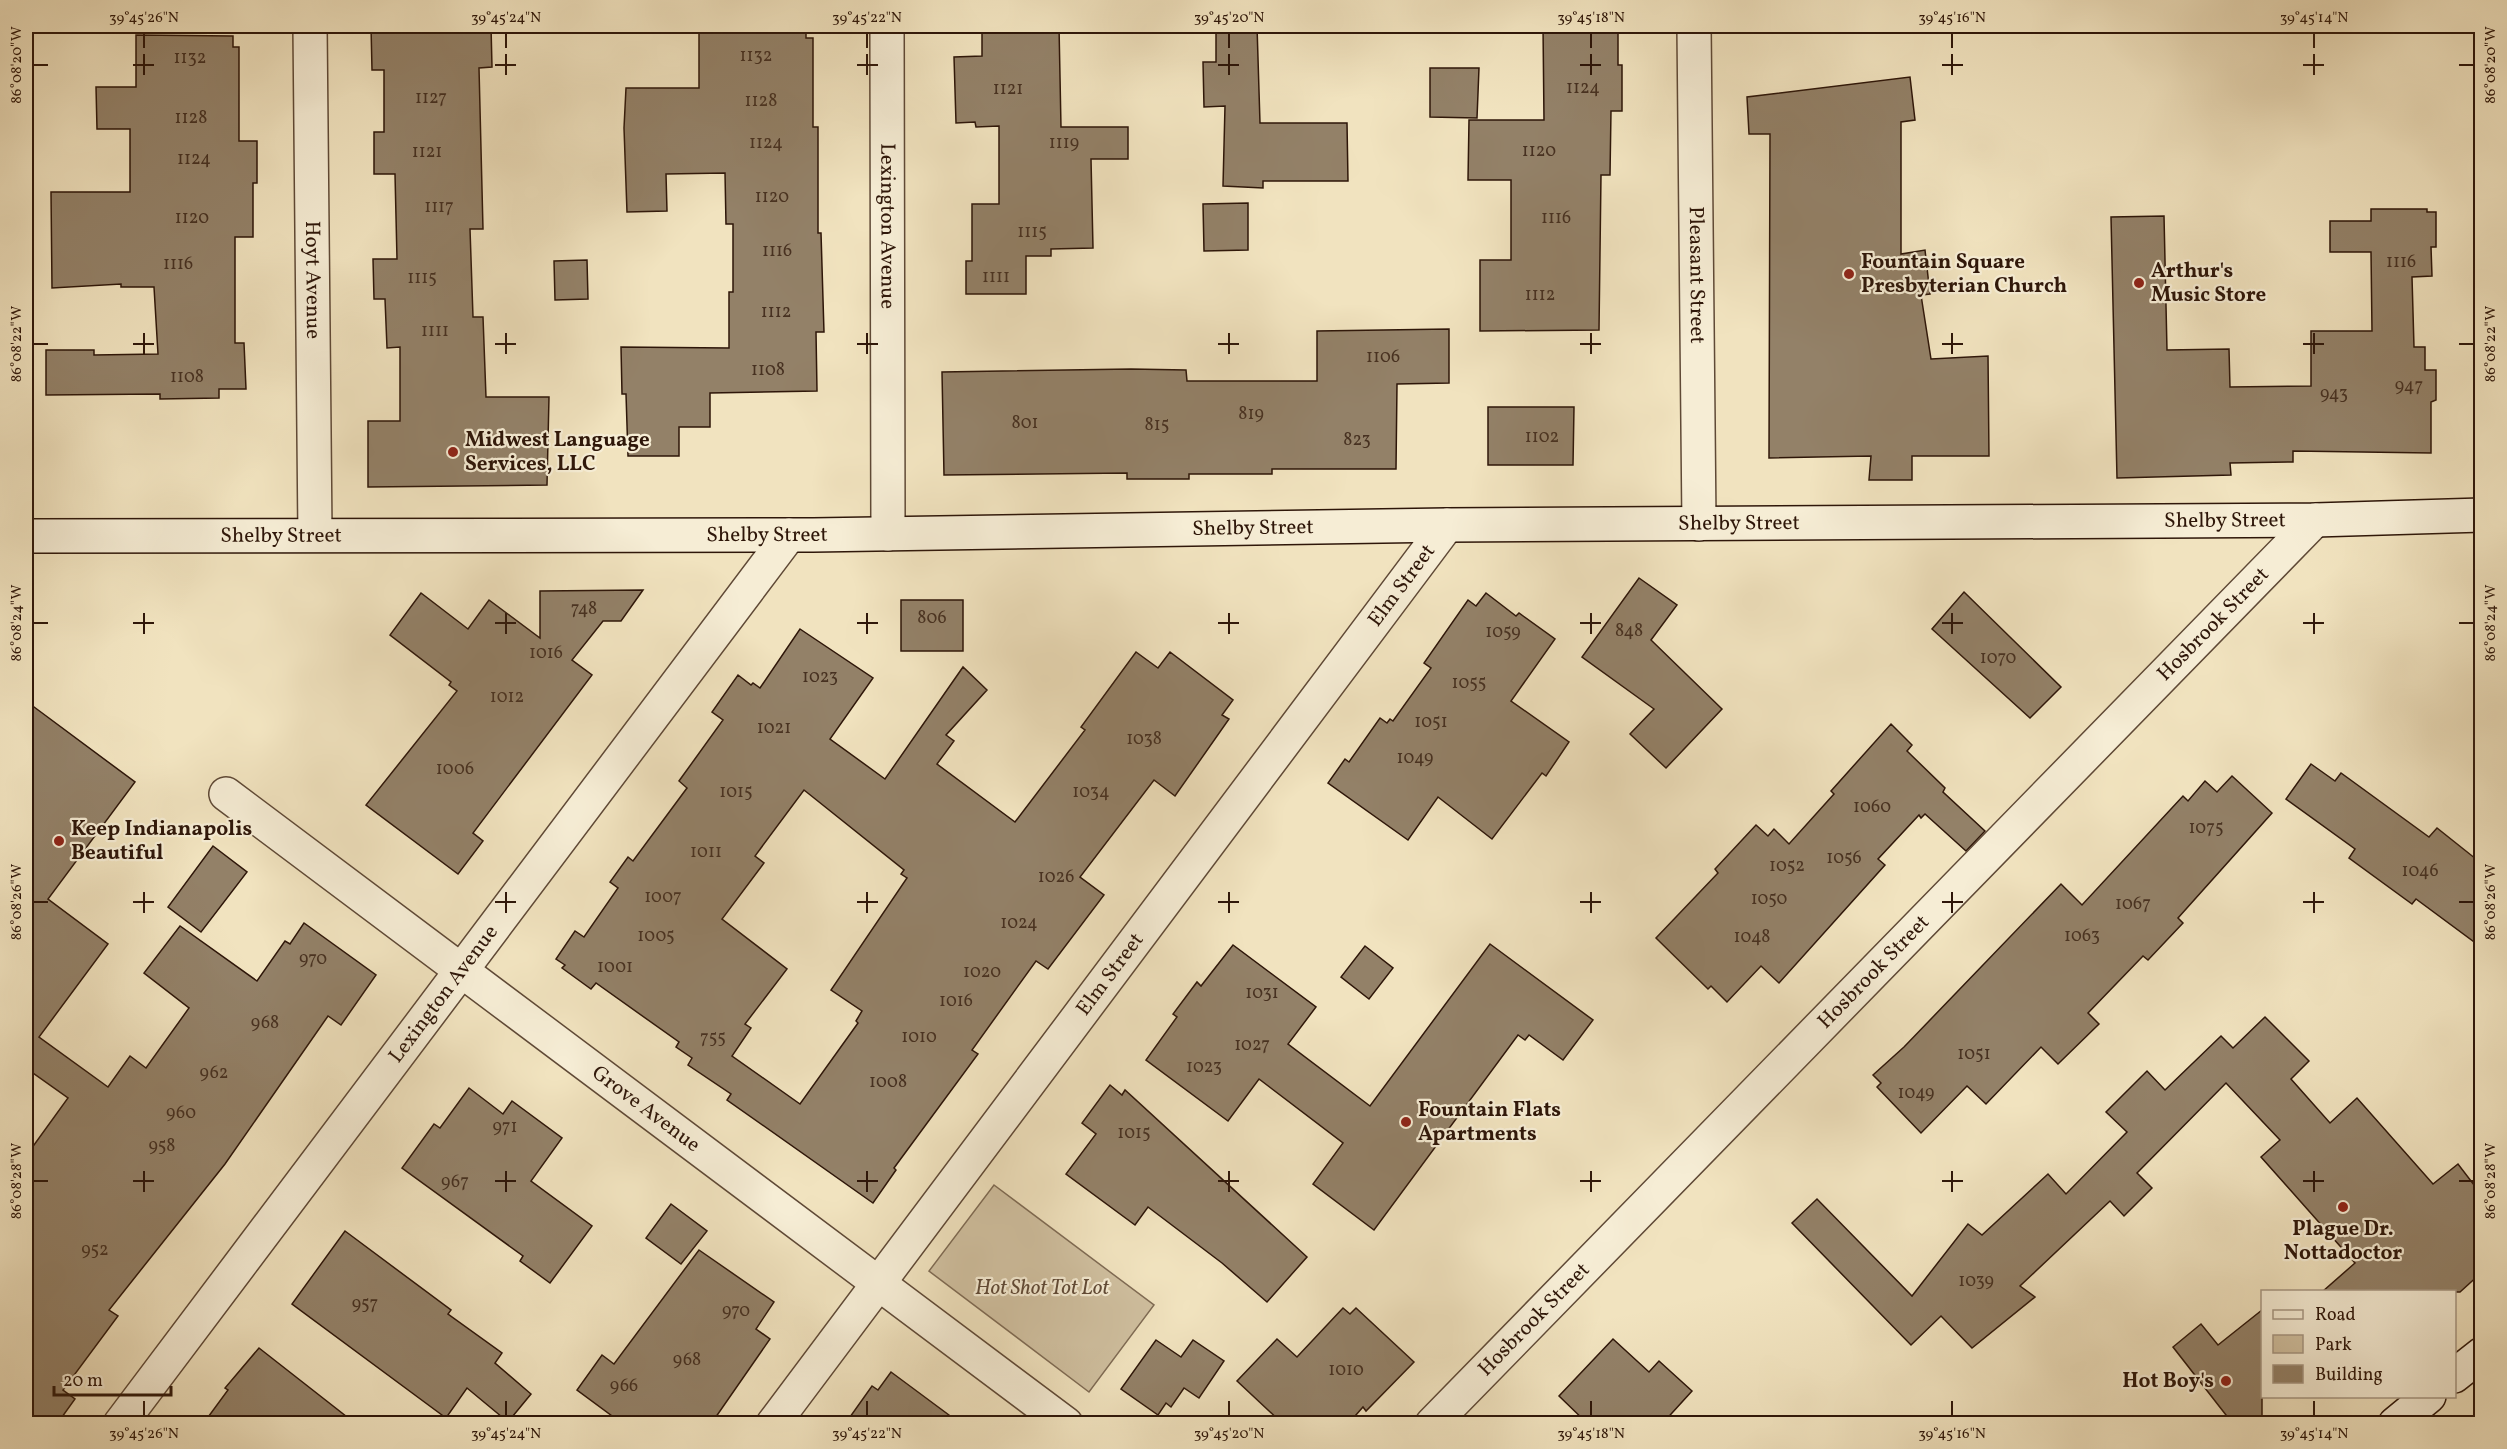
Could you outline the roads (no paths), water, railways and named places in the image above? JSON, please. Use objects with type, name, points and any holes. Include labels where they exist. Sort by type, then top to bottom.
[{"type":"street","name":"Hoyt Avenue","points":[[310,26],[315,535]]},
{"type":"street","name":"Lexington Avenue","points":[[887,26],[888,534]]},
{"type":"street","name":"Pleasant Street","points":[[1694,26],[1699,524]]},
{"type":"street","name":"Shelby Street","points":[[26,536],[789,535],[1447,525],[2315,520],[2481,514]]},
{"type":"street","name":"Hosbrook Street","points":[[1432,1424],[2315,520]]},
{"type":"street","name":"Elm Street","points":[[773,1424],[1447,525]]},
{"type":"street","name":"Lexington Avenue","points":[[120,1424],[789,535]]},
{"type":"street","name":"Grove Avenue","points":[[226,795],[878,1283],[902,1298],[1066,1424]]},
{"type":"street","points":[[2456,1374],[2481,1354]]},
{"type":"street","points":[[2395,1424],[2427,1398]]},
{"type":"place","name":"Fountain Square Presbyterian Church","points":[[1849,274]]},
{"type":"place","name":"Arthur's Music Store","points":[[2139,283]]},
{"type":"place","name":"Midwest Language Services, LLC","points":[[453,452]]},
{"type":"place","name":"Keep Indianapolis Beautiful","points":[[59,841]]},
{"type":"place","name":"Fountain Flats Apartments","points":[[1406,1122]]},
{"type":"place","name":"Plague Dr. Nottadoctor","points":[[2343,1207]]},
{"type":"place","name":"Hot Boy's","points":[[2226,1381]]},
{"type":"park label","name":"Hot Shot Tot Lot","points":[[1042,1288]]}]
